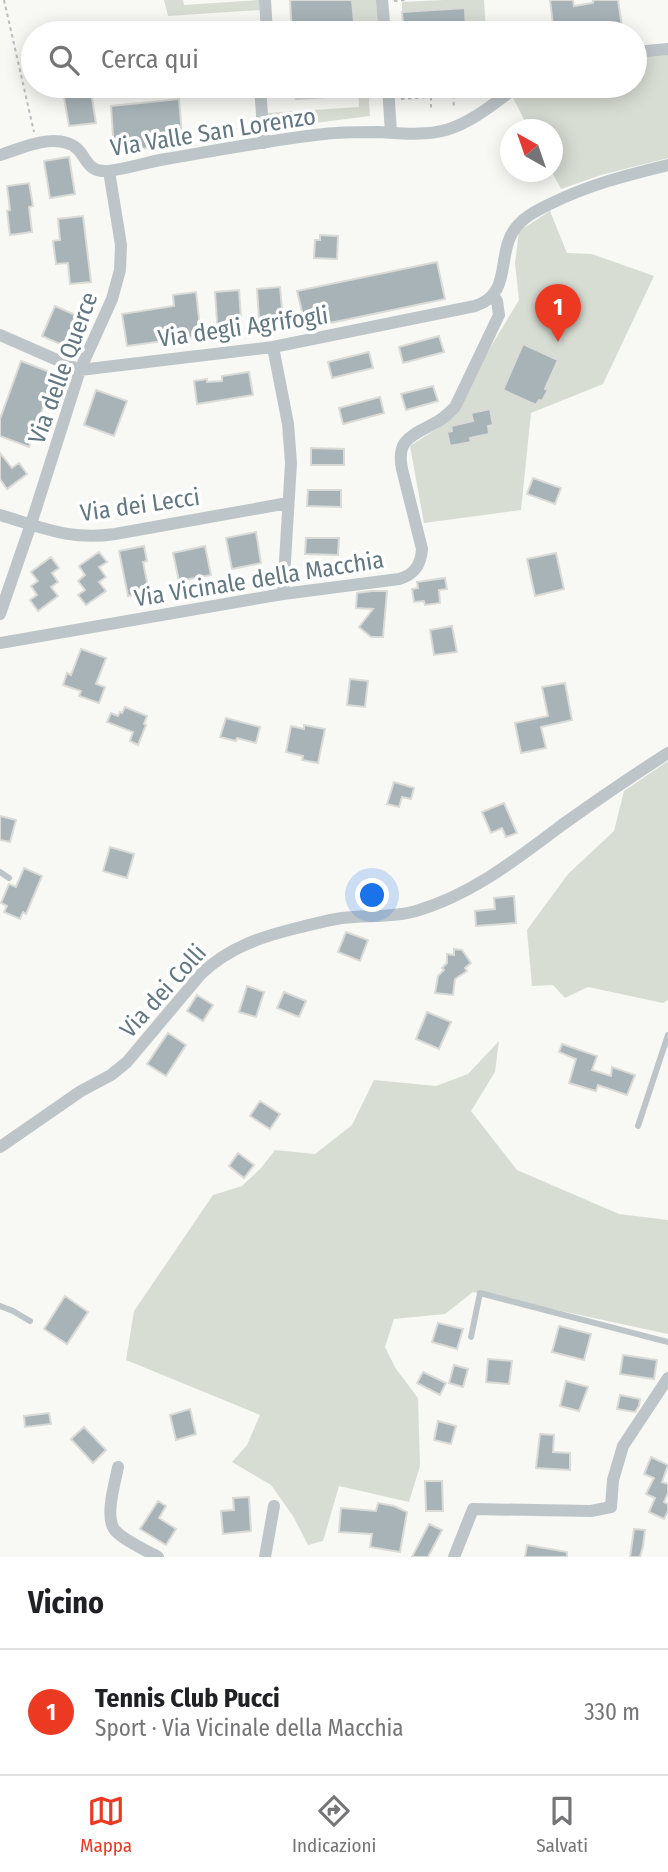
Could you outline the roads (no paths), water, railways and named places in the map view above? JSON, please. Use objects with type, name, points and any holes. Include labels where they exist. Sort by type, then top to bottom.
[{"type":"street","points":[[265,0],[266,21]]},
{"type":"street","points":[[382,0],[384,21]]},
{"type":"street","points":[[647,51],[668,49]]},
{"type":"street","points":[[261,98],[264,143]]},
{"type":"street","points":[[389,98],[391,133]]},
{"type":"street","name":"Via Valle San Lorenzo","points":[[0,155],[55,141],[69,143],[76,147],[91,168],[109,171],[158,160],[336,133],[427,134],[443,131],[470,120],[502,98]]},
{"type":"street","points":[[493,295],[502,275],[507,243],[515,228],[527,217],[583,188],[668,164]]},
{"type":"street","name":"Via delle Querce","points":[[0,614],[80,370],[112,299],[120,270],[121,244],[109,171]]},
{"type":"street","name":"Via degli Agrifogli","points":[[80,370],[273,347],[475,306],[493,295]]},
{"type":"street","name":"Via Vicinale della Macchia","points":[[0,643],[283,594],[407,577],[416,569],[422,549],[400,460],[401,450],[412,435],[445,417],[455,407],[499,315],[493,295]]},
{"type":"street","points":[[0,335],[80,370]]},
{"type":"street","points":[[273,347],[288,424],[290,463],[283,594]]},
{"type":"street","name":"Via dei Lecci","points":[[0,515],[66,535],[97,536],[288,503]]},
{"type":"street","name":"Via dei Colli","points":[[0,1147],[127,1062],[201,974],[232,950],[282,931],[342,918],[411,912],[456,896],[490,876],[668,753]]},
{"type":"street","points":[[454,1557],[473,1509],[591,1511],[611,1507],[613,1480],[623,1446],[668,1378]]},
{"type":"street","points":[[118,1467],[110,1506],[113,1528],[158,1557]]},
{"type":"street","points":[[265,1557],[274,1506]]},
{"type":"lane","points":[[495,98],[495,103]]},
{"type":"lane","points":[[0,872],[9,878]]},
{"type":"lane","points":[[638,1126],[668,1035]]},
{"type":"lane","points":[[471,1337],[480,1293],[668,1342]]},
{"type":"lane","points":[[0,1306],[30,1321]]},
{"type":"place","name":"Tennis Club Pucci","points":[[558,342]]}]
